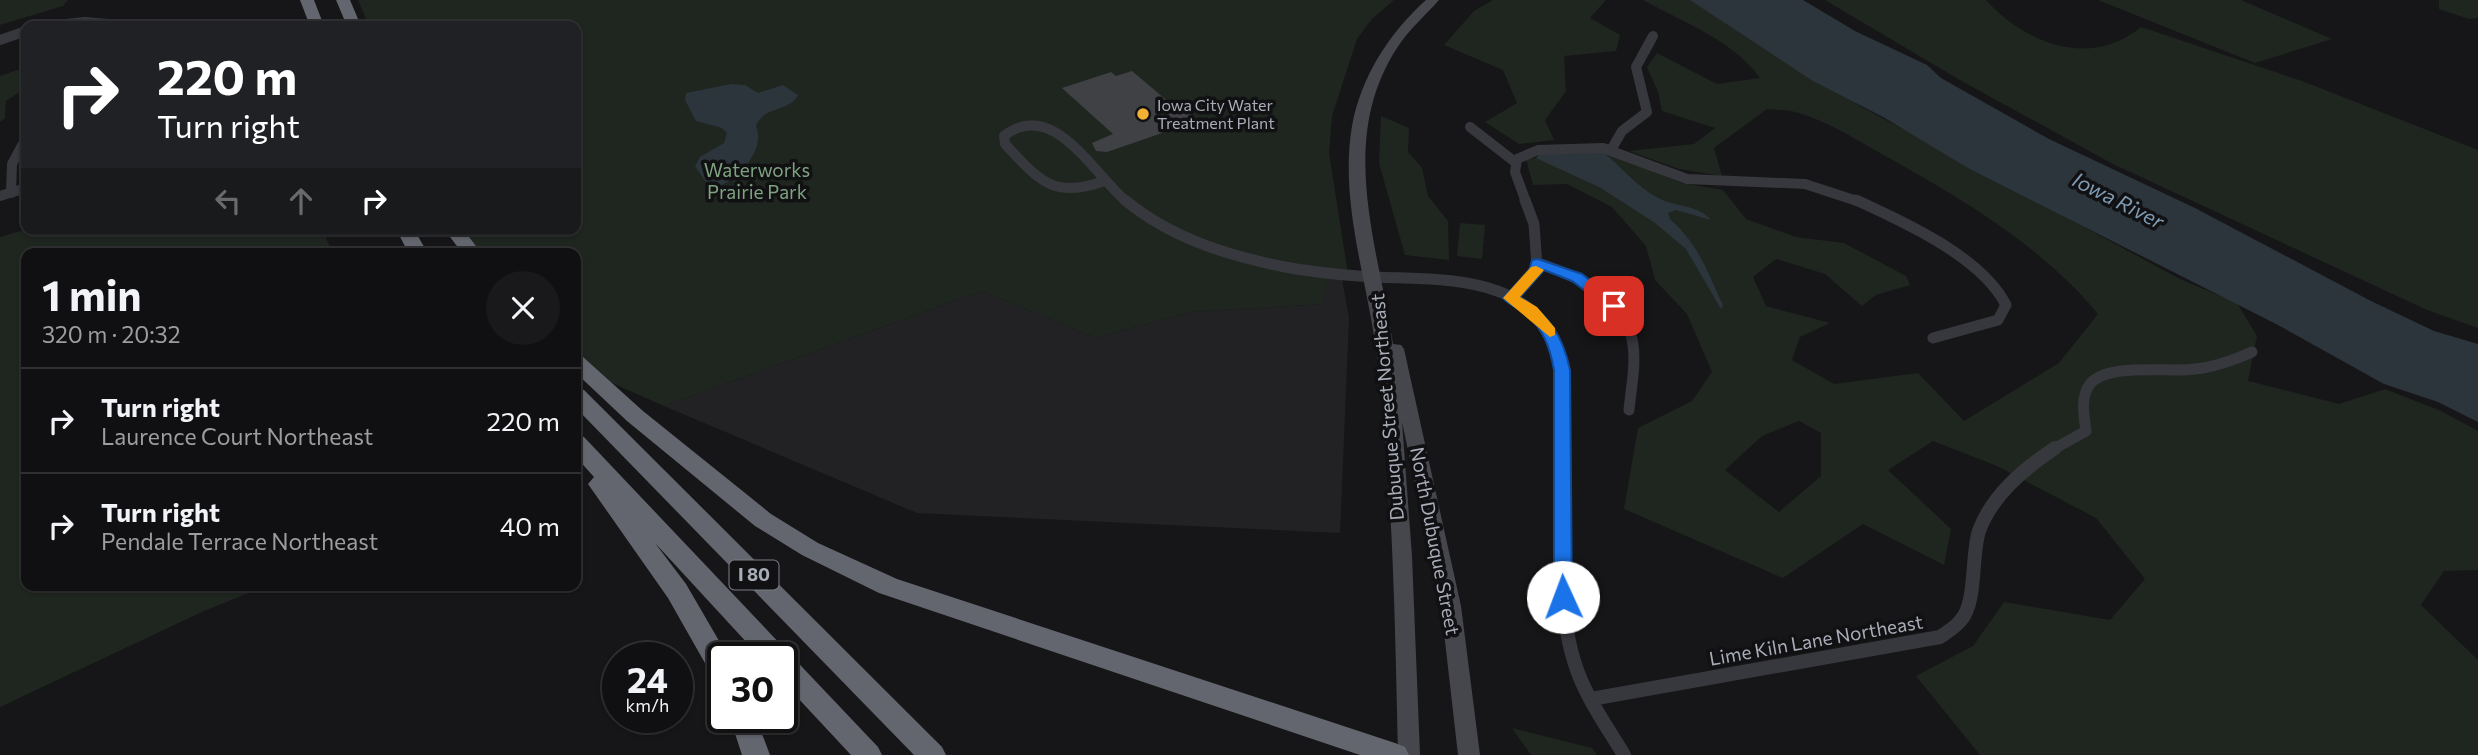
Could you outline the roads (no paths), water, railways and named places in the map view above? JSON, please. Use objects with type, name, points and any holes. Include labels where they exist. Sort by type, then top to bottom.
[{"type":"highway","points":[[307,0],[315,21]]},
{"type":"highway","points":[[343,0],[352,21]]},
{"type":"highway","points":[[581,367],[635,416],[763,520],[810,549],[888,586],[1395,755]]},
{"type":"highway","name":"I 80","points":[[581,400],[932,755]]},
{"type":"highway","name":"I 80","points":[[581,448],[762,642]]},
{"type":"highway","points":[[581,461],[677,591],[707,643]]},
{"type":"highway","points":[[798,680],[868,755]]},
{"type":"highway","points":[[748,733],[756,755]]},
{"type":"main road","name":"Dubuque Street Northeast","points":[[1409,755],[1405,613],[1392,426],[1376,283],[1358,168],[1360,123],[1389,48],[1410,20],[1433,0]]},
{"type":"main road","name":"North Dubuque Street","points":[[1376,283],[1397,356],[1451,606],[1469,755]]},
{"type":"street","points":[[0,40],[21,33]]},
{"type":"street","points":[[1611,150],[1622,131],[1647,112],[1647,97],[1637,74],[1637,64],[1653,36]]},
{"type":"street","points":[[1104,181],[1068,192],[1048,188],[1004,144],[1004,136],[1024,125],[1051,128],[1138,211],[1175,233],[1211,248],[1376,283],[1455,280],[1510,298],[1540,318],[1558,348],[1563,416],[1564,617],[1574,662],[1591,699],[1624,755]]},
{"type":"street","points":[[1470,127],[1515,162]]},
{"type":"street","points":[[5,195],[12,157],[21,145]]},
{"type":"street","points":[[1510,298],[1536,272],[1538,263],[1534,224],[1515,172],[1515,162],[1521,156],[1538,150],[1576,147],[1611,150],[1687,179],[1778,182],[1823,188],[1867,204],[1928,235],[1997,287],[2006,304],[2002,315],[1990,324],[1933,338]]},
{"type":"street","points":[[1538,263],[1577,278],[1604,296],[1620,313],[1632,337],[1629,410]]},
{"type":"street","name":"Lime Kiln Lane Northeast","points":[[1591,699],[1940,637],[1962,620],[1968,607],[1983,522],[2016,479],[2063,441],[2086,431],[2083,402],[2090,384],[2115,371],[2197,369],[2234,361],[2252,352]]},
{"type":"water","name":"Iowa River","points":[[1690,0],[1803,0],[1855,31],[1927,65],[1941,78],[2049,139],[2195,208],[2371,301],[2434,331],[2478,344],[2478,422],[2438,402],[2384,384],[2278,325],[1968,168],[1883,117],[1813,81]]},
{"type":"water","points":[[731,84],[745,85],[758,93],[783,85],[798,95],[789,104],[759,120],[756,126],[757,144],[749,162],[734,177],[718,187],[705,181],[695,166],[700,157],[724,143],[727,133],[722,128],[696,121],[685,100],[686,93]]},
{"type":"water","points":[[1600,150],[1656,197],[1695,209],[1711,220],[1676,210],[1668,213],[1701,259],[1723,305],[1721,309],[1686,249],[1655,223],[1601,188],[1536,158],[1539,154]]},
{"type":"place","name":"Iowa City Water Treatment Plant","points":[[1143,114]]},
{"type":"park label","name":"Waterworks Prairie Park","points":[[757,181]]}]
